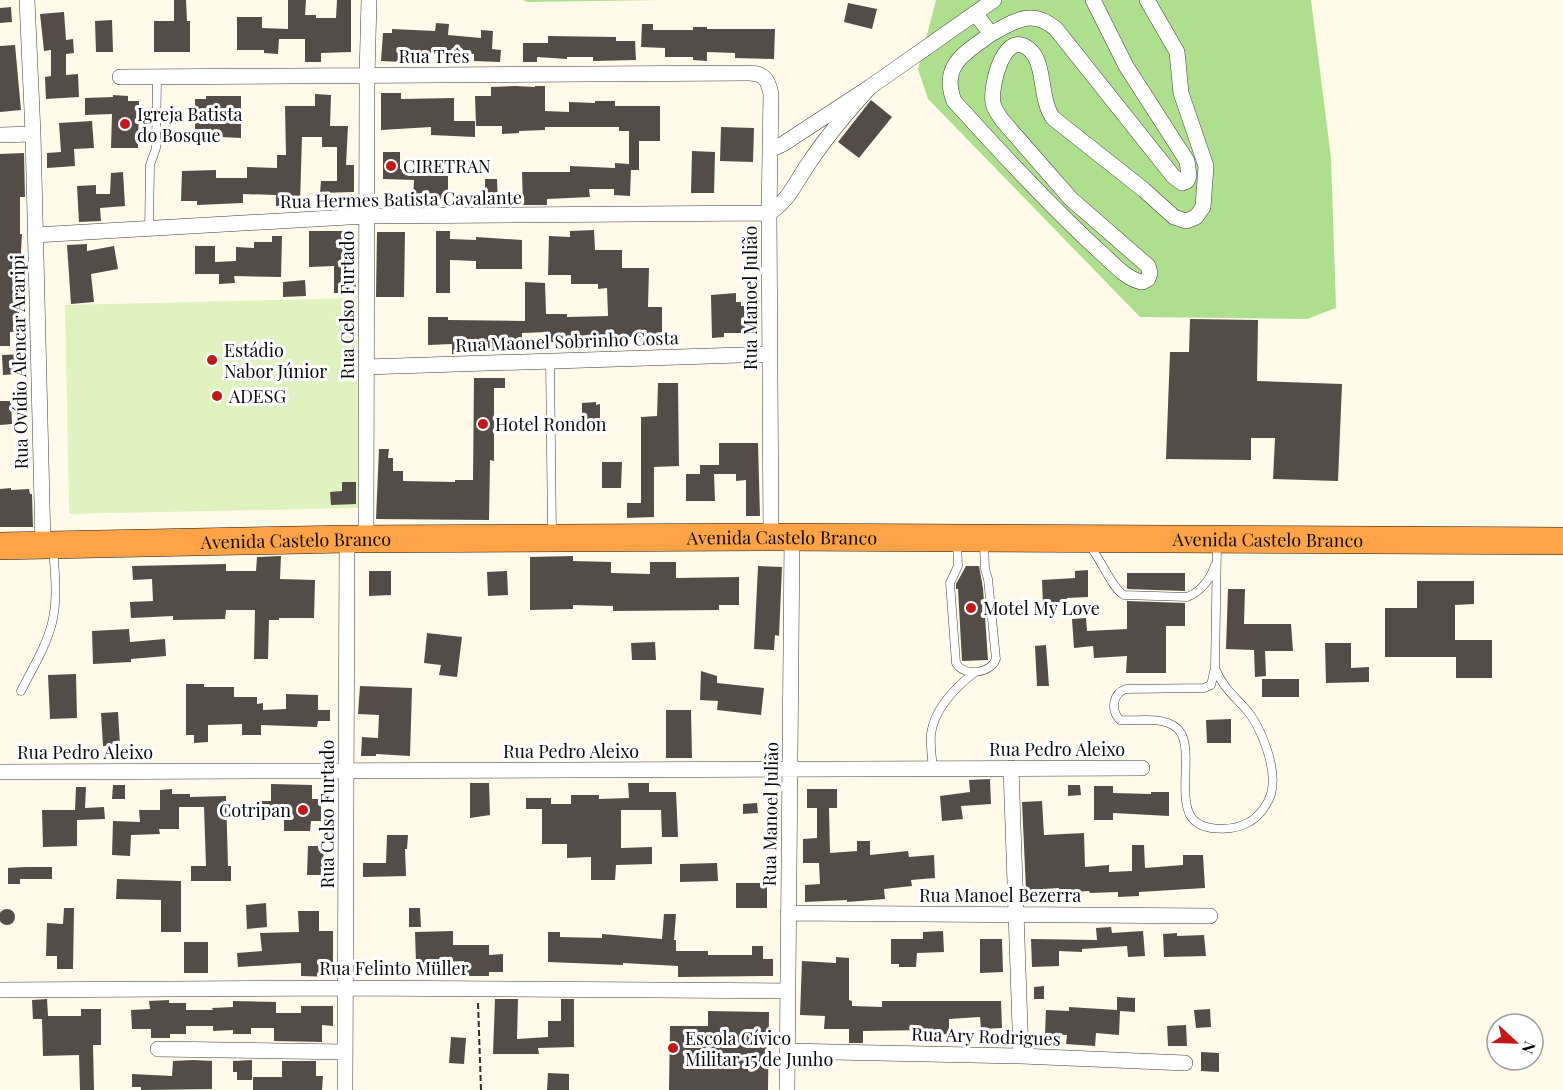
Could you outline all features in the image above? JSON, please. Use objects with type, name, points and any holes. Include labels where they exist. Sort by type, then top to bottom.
[{"type":"highway","name":"Avenida Castelo Branco","points":[[0,546],[356,539],[782,537],[1085,540],[1217,549],[1563,541]]},
{"type":"street","name":"Rua Ovídio Alencar Araripi","points":[[27,0],[48,544]]},
{"type":"street","name":"Rua Celso Furtado","points":[[345,1090],[347,771],[356,539],[366,367],[369,0]]},
{"type":"street","points":[[770,150],[783,144],[870,87],[994,0]]},
{"type":"street","points":[[1093,0],[1126,66],[1186,160],[1190,176],[1187,181],[1182,183],[1173,177],[1056,29],[1048,22],[1029,17],[1017,19],[991,34],[964,53],[955,64],[950,77],[949,89],[954,100],[1013,166],[1077,231],[1121,271],[1135,281],[1142,282],[1148,279],[1150,273],[1148,266],[1071,199],[1002,120],[993,105],[994,87],[1003,55],[1009,48],[1016,45],[1024,47],[1033,53],[1048,111],[1053,118],[1144,190],[1174,217],[1186,221],[1196,217],[1203,207],[1206,166],[1181,93],[1177,52],[1147,0]]},
{"type":"street","points":[[975,13],[991,34]]},
{"type":"street","name":"Rua Três","points":[[120,77],[748,73]]},
{"type":"street","name":"Rua Manoel Julião","points":[[748,73],[762,75],[769,85],[770,354],[782,537],[790,770],[787,1090]]},
{"type":"street","points":[[769,213],[779,207],[788,197],[829,135],[870,87]]},
{"type":"street","points":[[0,135],[33,134]]},
{"type":"street","name":"Rua Hermes Batista Cavalante","points":[[35,236],[366,216],[769,213]]},
{"type":"street","name":"Rua Maonel Sobrinho Costa","points":[[366,367],[770,354]]},
{"type":"street","points":[[1011,768],[1021,1056]]},
{"type":"street","name":"Rua Pedro Aleixo","points":[[0,772],[1142,768]]},
{"type":"street","name":"Rua Manoel Bezerra","points":[[789,913],[1210,916]]},
{"type":"street","name":"Rua Felinto Müller","points":[[0,990],[478,988],[788,991]]},
{"type":"street","points":[[158,1049],[345,1052]]},
{"type":"street","name":"Rua Ary Rodrigues","points":[[787,1051],[1021,1056],[1185,1063]]},
{"type":"lane","points":[[149,229],[150,165],[156,148],[157,77]]},
{"type":"lane","points":[[550,361],[552,538]]},
{"type":"lane","points":[[957,540],[958,566],[950,583],[956,663],[959,669],[966,672],[988,669],[996,659],[985,569],[984,540]]},
{"type":"lane","points":[[1085,540],[1098,555],[1118,592],[1125,595],[1187,597],[1195,594],[1209,577],[1217,549]]},
{"type":"lane","points":[[21,691],[47,639],[52,622],[55,604],[48,544]]},
{"type":"lane","points":[[1215,668],[1226,690],[1251,717],[1270,759],[1273,776],[1271,793],[1263,810],[1249,823],[1215,828],[1200,825],[1191,816],[1186,802],[1184,746],[1180,732],[1172,725],[1160,721],[1120,720],[1115,715],[1115,698],[1120,691],[1126,689],[1204,688],[1211,685],[1215,668],[1217,549]]},
{"type":"lane","points":[[933,769],[931,734],[935,721],[953,692],[976,671]]},
{"type":"path","points":[[478,988],[481,1090]]},
{"type":"green space","points":[[523,0],[663,0],[527,2]]},
{"type":"green space","points":[[936,0],[1311,0],[1331,158],[1336,308],[1307,319],[1140,317],[928,99],[918,69]]},
{"type":"green space","name":"ADESG","points":[[357,298],[358,508],[69,514],[65,305]]},
{"type":"building","points":[[174,0],[186,0],[187,21],[190,21],[190,52],[154,52],[154,21],[174,21]]},
{"type":"building","points":[[288,0],[306,0],[305,15],[316,15],[316,18],[336,18],[337,0],[351,0],[351,52],[321,53],[321,62],[305,62],[305,39],[279,39],[278,54],[264,53],[264,50],[237,50],[237,17],[262,17],[262,28],[288,29]]},
{"type":"building","points":[[848,3],[877,9],[872,29],[844,22]]},
{"type":"building","points":[[11,7],[12,22],[0,23],[0,8]]},
{"type":"building","points":[[64,12],[66,40],[73,39],[74,53],[66,54],[66,75],[78,74],[79,97],[46,99],[45,77],[51,76],[51,50],[44,51],[40,14]]},
{"type":"building","points":[[112,20],[113,52],[96,52],[95,21]]},
{"type":"building","points":[[436,23],[449,24],[448,35],[481,38],[481,30],[493,31],[492,49],[501,50],[500,62],[474,61],[474,54],[446,52],[446,55],[427,53],[427,56],[403,56],[402,62],[381,61],[383,33],[392,33],[392,29],[435,31]]},
{"type":"building","points":[[642,24],[653,24],[653,30],[693,30],[693,27],[775,29],[774,59],[735,58],[735,53],[707,52],[707,61],[693,60],[693,57],[665,57],[665,48],[641,47]]},
{"type":"building","points":[[548,36],[616,37],[616,41],[635,41],[636,60],[593,61],[593,57],[567,57],[567,59],[537,57],[537,62],[523,62],[523,43],[548,43]]},
{"type":"building","points":[[15,45],[21,110],[0,112],[0,46]]},
{"type":"building","points":[[545,86],[545,111],[569,112],[569,102],[615,101],[615,106],[660,106],[660,141],[639,141],[639,170],[631,170],[630,196],[614,195],[614,189],[589,189],[590,197],[547,199],[547,205],[523,205],[522,172],[570,172],[570,166],[615,168],[615,163],[629,164],[629,131],[619,131],[619,127],[545,127],[545,130],[502,134],[502,126],[476,126],[475,96],[491,96],[491,87]]},
{"type":"building","points":[[381,93],[401,93],[401,99],[454,98],[454,121],[475,121],[475,137],[431,135],[431,127],[381,130]]},
{"type":"building","points":[[315,94],[331,95],[330,126],[348,126],[346,165],[354,165],[354,192],[320,193],[321,181],[337,181],[337,147],[322,147],[322,137],[302,137],[298,207],[276,206],[276,195],[243,194],[243,203],[197,205],[197,201],[181,201],[182,171],[216,170],[216,178],[247,178],[247,167],[277,168],[277,155],[286,155],[285,106],[315,106]]},
{"type":"building","name":"Igreja Batista do Bosque","points":[[113,95],[128,96],[128,101],[139,101],[138,148],[111,148],[112,114],[85,115],[85,98],[113,97]]},
{"type":"building","points":[[206,96],[241,96],[241,138],[221,137],[221,133],[195,133],[195,99],[206,99]]},
{"type":"building","points":[[871,100],[892,117],[859,158],[838,142]]},
{"type":"building","points":[[92,121],[94,148],[74,149],[75,166],[47,168],[47,153],[61,152],[59,123]]},
{"type":"building","points":[[721,127],[754,128],[753,162],[720,161]]},
{"type":"building","points":[[692,151],[715,152],[714,193],[691,193]]},
{"type":"building","points":[[383,152],[400,152],[400,169],[448,171],[448,199],[413,199],[414,180],[383,179]]},
{"type":"building","points":[[24,153],[25,197],[20,197],[20,234],[22,234],[21,251],[27,299],[18,300],[21,331],[10,332],[10,346],[0,346],[0,154]]},
{"type":"building","points":[[123,172],[125,206],[100,208],[101,221],[79,222],[77,186],[96,185],[96,194],[110,194],[111,173]]},
{"type":"building","points":[[485,179],[497,179],[498,205],[485,205]]},
{"type":"building","points":[[594,230],[595,250],[622,250],[622,268],[649,268],[648,307],[662,307],[662,341],[641,341],[641,337],[593,337],[593,343],[570,344],[570,342],[548,342],[548,332],[522,333],[522,346],[495,346],[495,351],[473,350],[473,354],[452,354],[452,344],[428,345],[428,317],[448,317],[448,320],[525,321],[525,282],[545,283],[546,314],[567,314],[567,317],[608,316],[607,288],[598,289],[598,284],[571,284],[571,275],[548,275],[549,236],[570,237],[570,231]]},
{"type":"building","points":[[309,231],[355,231],[356,293],[334,293],[334,266],[309,267]]},
{"type":"building","points":[[436,231],[450,231],[450,239],[476,240],[476,237],[522,240],[522,269],[476,269],[476,261],[450,260],[450,293],[436,293]]},
{"type":"building","points":[[377,232],[405,232],[404,297],[376,297]]},
{"type":"building","points":[[272,236],[282,236],[281,277],[234,276],[235,283],[219,284],[219,274],[195,274],[195,246],[215,246],[215,262],[236,261],[236,247],[254,248],[254,242],[272,242]]},
{"type":"building","points":[[87,244],[87,251],[114,246],[118,269],[91,274],[94,302],[71,304],[67,245]]},
{"type":"building","points":[[305,280],[306,296],[283,297],[283,282]]},
{"type":"building","points":[[736,293],[736,302],[741,302],[741,306],[747,306],[747,333],[724,333],[724,337],[712,338],[711,295]]},
{"type":"building","points":[[1190,319],[1258,320],[1257,381],[1342,384],[1338,481],[1273,479],[1275,438],[1251,438],[1251,460],[1166,459],[1170,352],[1189,352]]},
{"type":"building","points":[[27,354],[27,373],[3,375],[2,355]]},
{"type":"building","points":[[474,378],[505,378],[505,388],[494,388],[494,461],[490,460],[489,520],[376,519],[379,449],[389,449],[388,458],[393,458],[393,471],[403,471],[403,481],[473,480]]},
{"type":"building","points":[[658,383],[678,383],[679,466],[654,467],[654,517],[627,518],[627,503],[641,503],[641,417],[657,416]]},
{"type":"building","points":[[0,401],[11,401],[12,424],[0,425]]},
{"type":"building","points":[[596,402],[596,405],[600,404],[600,431],[582,431],[582,403]]},
{"type":"building","points":[[719,443],[758,443],[760,516],[746,516],[746,480],[736,481],[736,474],[714,474],[715,501],[686,501],[686,474],[700,474],[700,465],[719,465]]},
{"type":"building","points":[[602,462],[622,462],[621,488],[602,488]]},
{"type":"building","points":[[342,482],[356,482],[356,504],[331,505],[330,492],[342,491]]},
{"type":"building","points":[[11,488],[11,490],[29,489],[32,494],[33,527],[0,527],[0,489]]},
{"type":"building","points":[[281,556],[280,579],[315,580],[314,618],[269,620],[268,659],[254,659],[255,610],[226,610],[225,619],[173,620],[173,616],[131,618],[130,602],[153,601],[152,579],[133,580],[132,566],[226,564],[226,571],[256,571],[257,557]]},
{"type":"building","points":[[573,556],[573,561],[611,562],[611,573],[650,574],[650,562],[676,562],[676,578],[739,577],[739,605],[719,605],[719,610],[613,611],[613,606],[573,605],[573,609],[530,610],[530,557]]},
{"type":"building","points":[[758,566],[782,567],[779,636],[775,635],[774,650],[754,649]]},
{"type":"building","name":"Motel My Love","points":[[966,566],[979,566],[983,588],[988,660],[962,661],[956,584]]},
{"type":"building","points":[[1088,570],[1088,597],[1067,598],[1068,604],[1043,606],[1042,580],[1075,578],[1075,571]]},
{"type":"building","points":[[369,571],[391,571],[391,595],[369,596]]},
{"type":"building","points":[[507,571],[508,595],[488,596],[487,572]]},
{"type":"building","points":[[1127,573],[1185,573],[1185,591],[1127,589]]},
{"type":"building","points":[[1417,581],[1474,581],[1474,604],[1455,605],[1455,640],[1492,640],[1492,678],[1456,678],[1456,657],[1385,657],[1385,608],[1417,608]]},
{"type":"building","points":[[1228,589],[1245,589],[1244,624],[1291,624],[1293,651],[1265,651],[1266,676],[1255,677],[1254,650],[1226,649]]},
{"type":"building","points":[[1127,601],[1185,603],[1185,626],[1166,626],[1166,673],[1126,673],[1127,656],[1094,658],[1093,646],[1074,648],[1072,619],[1086,618],[1087,631],[1127,629]]},
{"type":"building","points":[[129,629],[130,642],[165,639],[166,656],[131,659],[131,662],[93,664],[92,631]]},
{"type":"building","points":[[427,633],[462,637],[457,677],[439,675],[441,665],[424,663]]},
{"type":"building","points":[[655,642],[656,660],[632,660],[631,643]]},
{"type":"building","points":[[1325,643],[1351,643],[1351,668],[1369,667],[1369,682],[1326,683]]},
{"type":"building","points":[[1046,645],[1049,686],[1037,686],[1035,646]]},
{"type":"building","points":[[701,671],[717,676],[717,683],[764,688],[761,715],[717,710],[718,701],[700,700]]},
{"type":"building","points":[[76,674],[77,718],[50,719],[48,675]]},
{"type":"building","points":[[1262,679],[1299,679],[1299,697],[1262,697]]},
{"type":"building","points":[[186,684],[204,684],[204,687],[234,687],[234,697],[257,697],[257,704],[263,703],[263,710],[286,709],[286,694],[318,695],[318,710],[330,710],[330,721],[318,721],[317,727],[261,725],[261,735],[242,735],[242,724],[208,725],[208,742],[194,743],[194,735],[186,735]]},
{"type":"building","points":[[360,686],[412,688],[410,756],[376,754],[376,756],[361,756],[362,737],[378,738],[379,715],[358,714]]},
{"type":"building","points":[[666,710],[691,710],[692,758],[666,758]]},
{"type":"building","points":[[118,712],[120,745],[103,746],[101,713]]},
{"type":"building","points":[[1231,719],[1231,743],[1207,743],[1206,720]]},
{"type":"building","points":[[990,779],[991,804],[961,806],[963,819],[942,821],[940,796],[970,792],[969,780]]},
{"type":"building","points":[[470,783],[489,783],[490,815],[470,818]]},
{"type":"building","points":[[628,783],[649,783],[649,792],[676,792],[678,837],[662,837],[661,810],[621,810],[621,848],[652,847],[652,864],[616,865],[615,880],[591,880],[591,857],[567,858],[567,844],[542,844],[542,809],[526,809],[526,798],[551,798],[551,804],[571,804],[571,795],[599,795],[599,799],[629,798]]},
{"type":"building","name":"Cotripan","points":[[271,784],[312,785],[312,799],[321,799],[321,821],[311,821],[310,831],[284,831],[284,817],[260,817],[261,801],[271,801]]},
{"type":"building","points":[[113,785],[125,785],[125,799],[112,799]]},
{"type":"building","points":[[1068,785],[1080,785],[1081,795],[1068,796]]},
{"type":"building","points":[[1094,786],[1113,786],[1113,793],[1169,792],[1169,816],[1113,813],[1113,820],[1094,820]]},
{"type":"building","points":[[76,787],[86,787],[85,808],[104,807],[105,819],[77,820],[77,846],[43,847],[42,810],[75,810]]},
{"type":"building","points":[[172,789],[172,794],[190,794],[190,797],[226,796],[228,866],[231,866],[231,881],[191,881],[191,866],[206,866],[204,807],[179,807],[179,829],[159,829],[160,834],[131,835],[130,856],[112,855],[113,821],[140,822],[139,810],[160,810],[160,790]]},
{"type":"building","points":[[807,789],[837,789],[837,808],[829,808],[830,853],[857,851],[857,841],[870,841],[870,855],[908,851],[909,857],[934,855],[935,878],[911,880],[912,886],[884,889],[885,899],[805,902],[805,885],[820,884],[819,863],[803,863],[803,839],[817,838],[817,808],[807,808]]},
{"type":"building","points":[[1042,801],[1044,835],[1084,833],[1085,867],[1109,865],[1109,872],[1132,871],[1132,845],[1144,845],[1145,868],[1183,865],[1183,855],[1203,855],[1205,888],[1139,892],[1139,896],[1118,897],[1118,892],[1059,893],[1059,888],[1026,890],[1022,802]]},
{"type":"building","points":[[757,803],[758,813],[743,814],[743,804]]},
{"type":"building","points":[[387,835],[408,835],[407,849],[405,849],[406,876],[363,877],[363,863],[386,863]]},
{"type":"building","points":[[308,846],[324,846],[323,875],[307,875]]},
{"type":"building","points":[[717,863],[718,881],[680,882],[680,864]]},
{"type":"building","points":[[52,867],[52,879],[20,879],[20,884],[8,884],[8,868]]},
{"type":"building","points":[[117,879],[181,881],[181,932],[161,932],[161,900],[116,899]]},
{"type":"building","points":[[736,883],[767,883],[767,908],[736,908]]},
{"type":"building","points":[[266,903],[267,927],[247,929],[246,905]]},
{"type":"building","points":[[64,908],[74,908],[73,969],[57,969],[57,956],[46,956],[47,923],[63,924]]},
{"type":"building","points":[[409,908],[420,908],[421,927],[409,927]]},
{"type":"building","points":[[7,909],[13,911],[15,917],[13,923],[7,925],[1,923],[-1,917],[1,911]]},
{"type":"building","points":[[298,911],[319,911],[319,931],[333,931],[333,977],[301,976],[301,963],[238,967],[237,953],[262,951],[260,933],[299,932]]},
{"type":"building","points":[[664,914],[676,914],[674,940],[676,940],[676,951],[708,951],[708,955],[752,955],[752,946],[763,946],[763,959],[773,959],[773,976],[678,977],[678,966],[548,962],[548,932],[560,932],[560,937],[602,938],[602,934],[662,939]]},
{"type":"building","points":[[1111,927],[1112,933],[1143,931],[1145,956],[1128,957],[1127,946],[1082,949],[1082,952],[1059,951],[1059,966],[1032,967],[1031,939],[1097,940],[1096,928]]},
{"type":"building","points":[[453,931],[453,945],[489,945],[489,955],[503,954],[503,972],[489,972],[489,976],[464,976],[464,961],[416,963],[415,932]]},
{"type":"building","points":[[943,931],[944,952],[917,953],[916,967],[899,967],[899,964],[891,964],[891,939],[923,939],[923,932]]},
{"type":"building","points":[[1177,933],[1177,936],[1204,935],[1206,956],[1164,957],[1163,934]]},
{"type":"building","points":[[980,939],[1002,939],[1003,972],[980,973]]},
{"type":"building","points":[[184,942],[208,942],[208,973],[184,973]]},
{"type":"building","points":[[836,957],[849,958],[849,1000],[852,1001],[852,1006],[882,1007],[882,1001],[1001,1001],[1002,1028],[981,1029],[980,1017],[949,1019],[949,1034],[926,1035],[925,1030],[863,1031],[863,1043],[849,1043],[849,1029],[824,1029],[825,1016],[800,1015],[802,961],[836,963]]},
{"type":"building","points":[[1044,986],[1044,999],[1034,999],[1034,987]]},
{"type":"building","points":[[1117,997],[1135,998],[1135,1012],[1120,1011],[1119,1035],[1096,1033],[1095,1046],[1066,1044],[1067,1035],[1045,1034],[1046,1010],[1069,1011],[1069,1007],[1117,1010]]},
{"type":"building","points":[[47,999],[48,1016],[81,1016],[81,1009],[101,1009],[101,1045],[93,1045],[94,1090],[80,1090],[79,1055],[43,1056],[42,1019],[33,1019],[32,1000]]},
{"type":"building","points":[[495,999],[518,999],[517,1039],[548,1037],[548,1021],[561,1021],[561,999],[574,999],[574,1047],[538,1048],[539,1054],[493,1054]]},
{"type":"building","points":[[169,1000],[169,1003],[186,1003],[186,1010],[233,1007],[233,1001],[276,1002],[276,1013],[301,1013],[301,1006],[333,1006],[333,1026],[322,1025],[322,1042],[274,1041],[274,1028],[251,1028],[251,1034],[233,1034],[233,1030],[213,1031],[213,1026],[186,1026],[186,1034],[170,1034],[170,1038],[151,1038],[151,1029],[132,1029],[131,1010],[150,1009],[149,1001]]},
{"type":"building","points":[[1210,1009],[1211,1027],[1196,1028],[1194,1010]]},
{"type":"building","points":[[708,1011],[769,1012],[768,1090],[669,1090],[670,1026],[708,1026]]},
{"type":"building","points":[[1186,1025],[1187,1046],[1168,1046],[1167,1026]]},
{"type":"building","points":[[451,1037],[466,1038],[464,1064],[449,1063]]},
{"type":"building","points":[[1201,1052],[1219,1053],[1219,1072],[1201,1071]]},
{"type":"building","points":[[252,1060],[252,1080],[237,1080],[237,1072],[233,1072],[233,1061]]},
{"type":"building","points":[[173,1061],[212,1061],[212,1089],[141,1090],[141,1087],[132,1087],[132,1074],[172,1076]]},
{"type":"building","points":[[282,1061],[316,1061],[316,1076],[323,1076],[322,1090],[253,1090],[253,1077],[282,1077]]},
{"type":"building","points":[[548,1073],[569,1074],[569,1090],[547,1090]]},
{"type":"place","name":"Igreja Batista do Bosque","points":[[125,124]]},
{"type":"place","name":"CIRETRAN","points":[[391,166]]},
{"type":"place","name":"Estádio Nabor Júnior","points":[[212,360]]},
{"type":"place","name":"ADESG","points":[[217,396]]},
{"type":"place","name":"Hotel Rondon","points":[[483,424]]},
{"type":"place","name":"Motel My Love","points":[[971,608]]},
{"type":"place","name":"Cotripan","points":[[303,810]]},
{"type":"place","name":"Escola Cívico Militar 15 de Junho","points":[[673,1048]]}]
